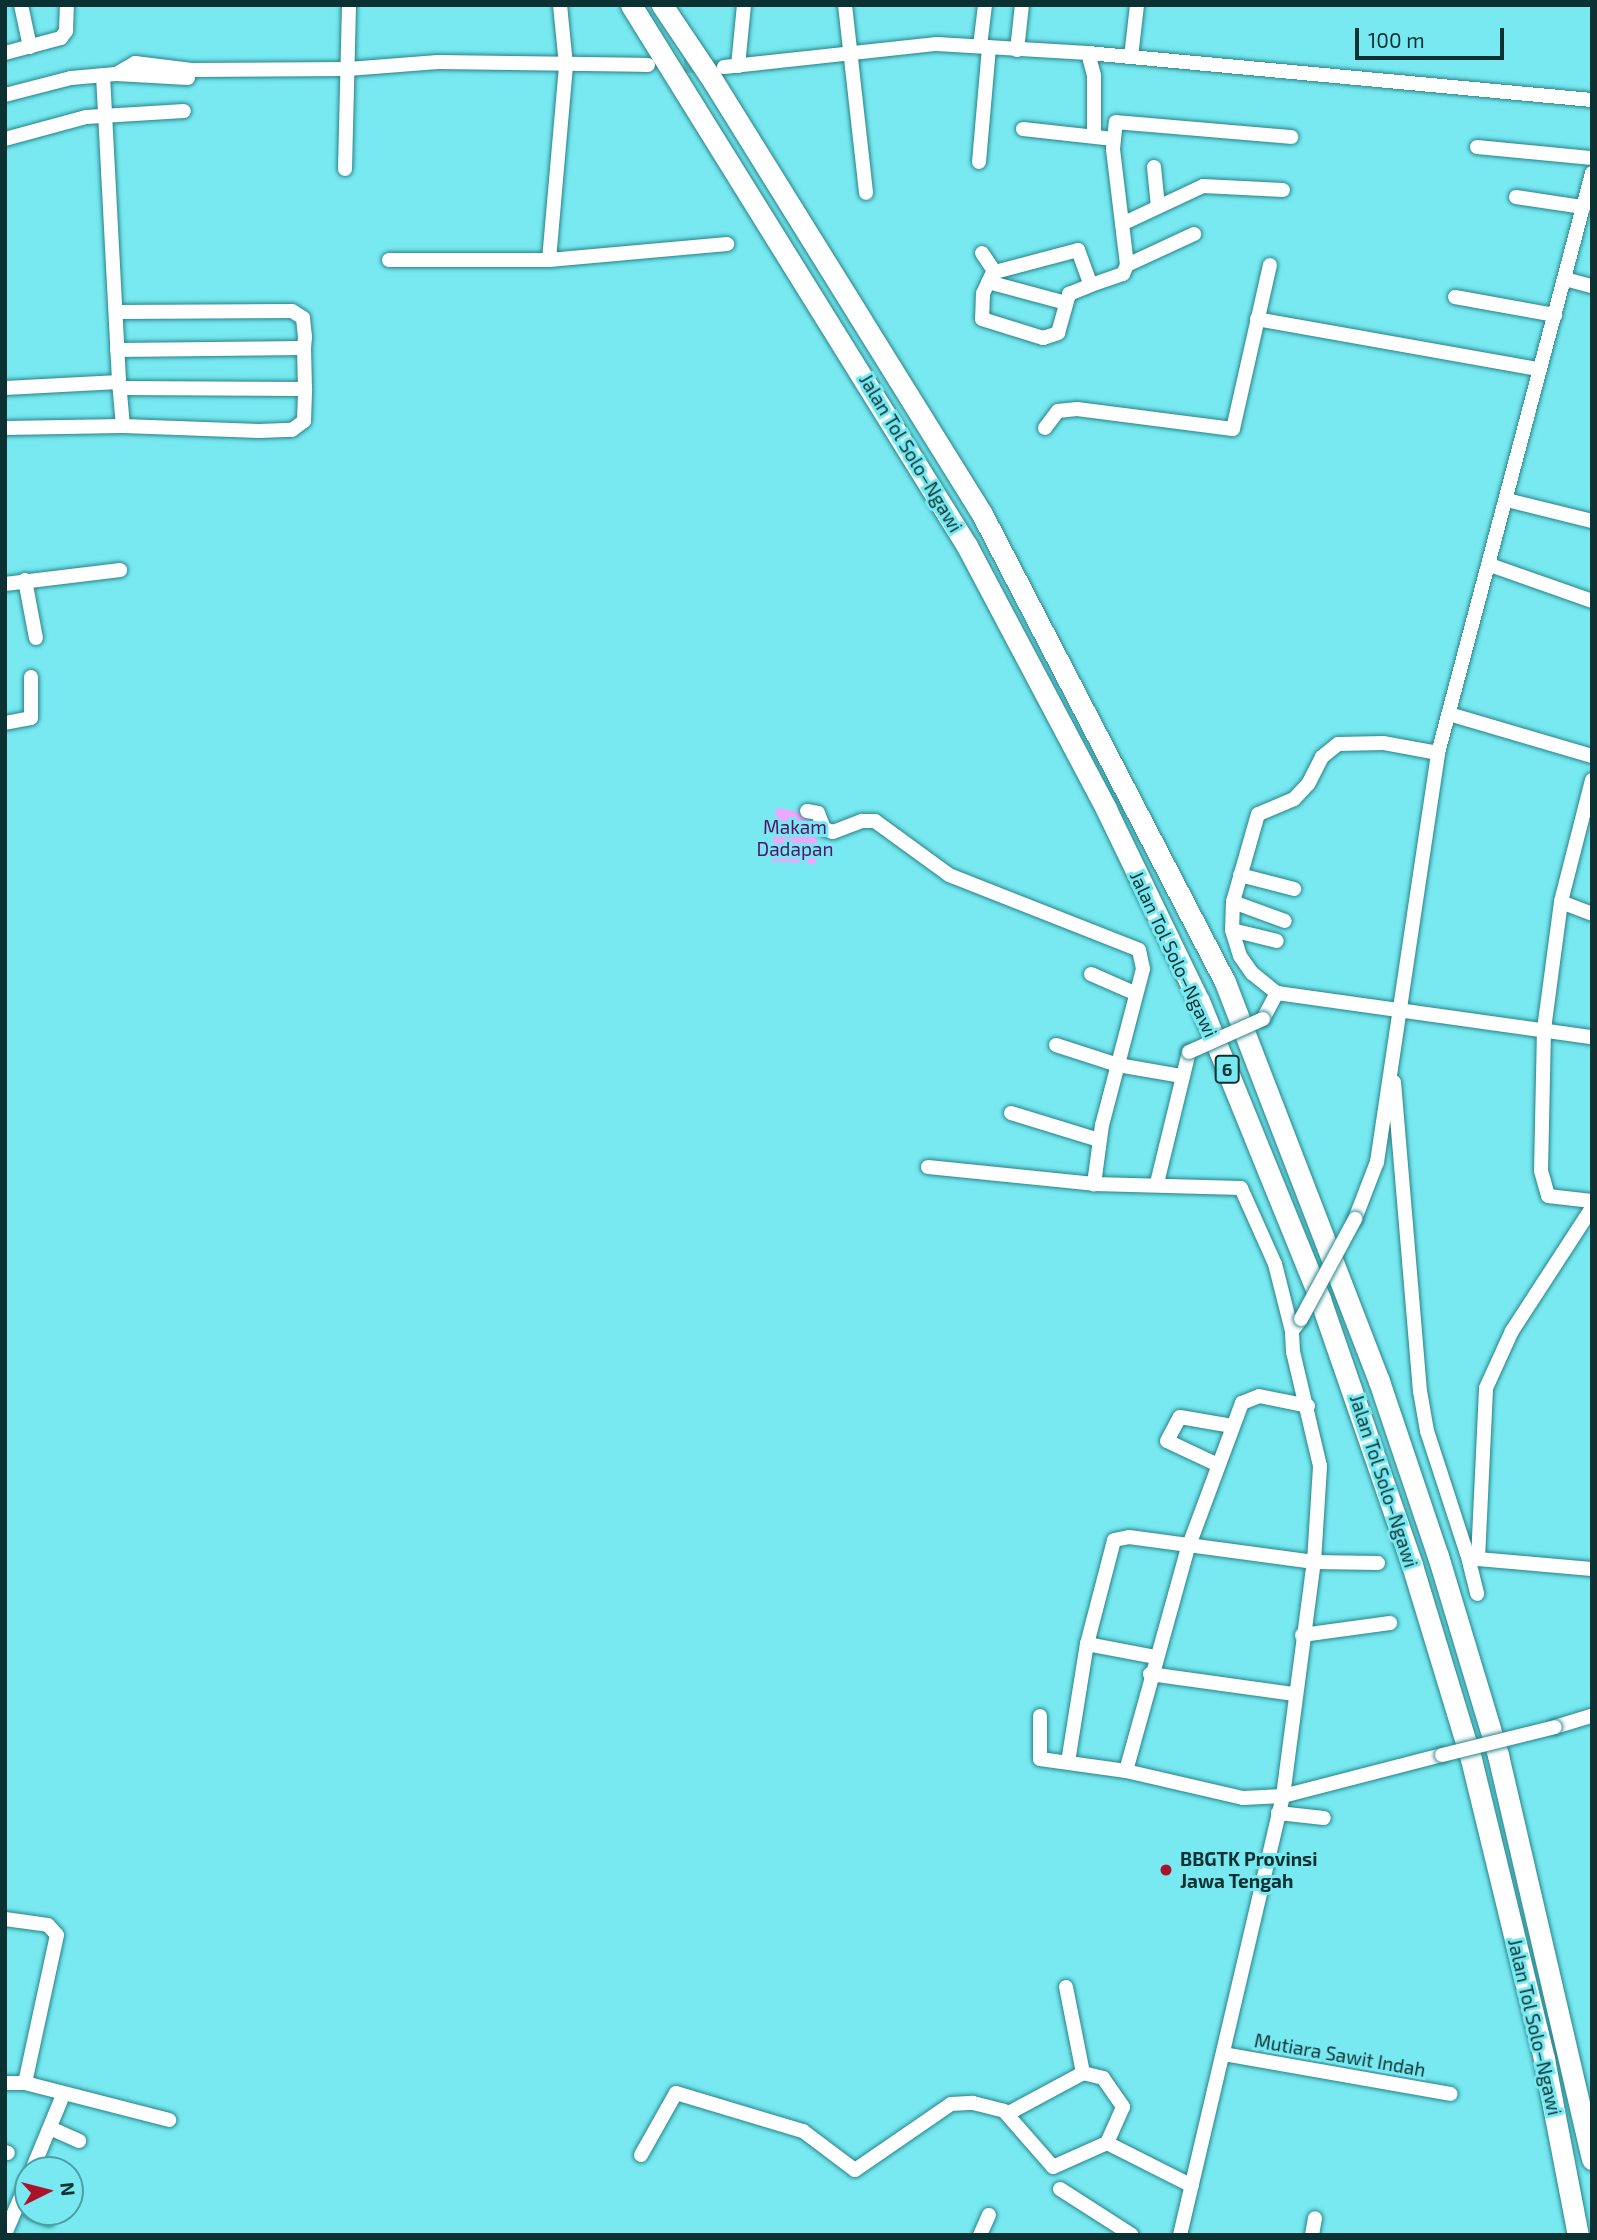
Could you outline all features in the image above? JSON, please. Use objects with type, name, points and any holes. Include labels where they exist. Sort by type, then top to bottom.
[{"type":"highway","name":"Jalan Tol Solo–Ngawi","points":[[631,5],[967,546],[1106,809],[1199,1001],[1324,1312],[1412,1565],[1471,1759],[1544,2059],[1578,2235]]},
{"type":"highway","name":"Jalan Tol Solo–Ngawi","points":[[662,5],[982,514],[1225,982],[1375,1368],[1438,1556],[1498,1755],[1592,2159]]},
{"type":"street","points":[[21,5],[30,47]]},
{"type":"street","points":[[5,53],[64,35],[67,5]]},
{"type":"street","points":[[345,169],[349,5]]},
{"type":"street","points":[[549,260],[566,65],[560,5]]},
{"type":"street","points":[[744,5],[731,66],[937,44],[1088,53],[1592,100]]},
{"type":"street","points":[[845,5],[847,52],[866,193]]},
{"type":"street","points":[[979,162],[985,5]]},
{"type":"street","points":[[1017,50],[1022,5]]},
{"type":"street","points":[[1131,57],[1137,5]]},
{"type":"street","points":[[1088,53],[1094,76],[1094,136]]},
{"type":"street","points":[[5,95],[109,74],[135,63],[192,70],[348,68],[438,62],[648,65]]},
{"type":"street","points":[[109,74],[208,78]]},
{"type":"street","points":[[109,74],[106,116],[123,426]]},
{"type":"street","points":[[5,139],[106,116],[184,111]]},
{"type":"street","points":[[982,253],[990,277],[982,319],[1032,336],[1054,337],[1066,303],[1074,290],[1123,274],[1127,265],[1113,139],[1114,127],[1120,121],[1291,137]]},
{"type":"street","points":[[1023,129],[1113,139]]},
{"type":"street","points":[[1478,147],[1592,158]]},
{"type":"street","points":[[1154,167],[1158,207]]},
{"type":"street","points":[[1292,1331],[1355,1219],[1377,1162],[1401,1011],[1420,852],[1438,753],[1490,565],[1539,369],[1565,279],[1585,227],[1583,207],[1592,173]]},
{"type":"street","points":[[1122,224],[1212,184],[1283,190]]},
{"type":"street","points":[[1516,197],[1583,207]]},
{"type":"street","points":[[1127,265],[1194,233]]},
{"type":"street","points":[[389,260],[549,260],[727,243]]},
{"type":"street","points":[[990,277],[1078,250],[1084,258],[1091,285]]},
{"type":"street","points":[[1045,428],[1059,411],[1077,409],[1233,429],[1270,265]]},
{"type":"street","points":[[990,277],[1066,303]]},
{"type":"street","points":[[1565,279],[1592,286]]},
{"type":"street","points":[[1455,297],[1555,315]]},
{"type":"street","points":[[5,428],[123,426],[292,430],[304,421],[303,318],[292,311],[116,312]]},
{"type":"street","points":[[1257,319],[1539,369]]},
{"type":"street","points":[[117,350],[304,348]]},
{"type":"street","points":[[5,388],[119,385],[305,389]]},
{"type":"street","points":[[1507,500],[1592,521]]},
{"type":"street","points":[[1490,565],[1592,601]]},
{"type":"street","points":[[5,584],[120,570]]},
{"type":"street","points":[[25,580],[36,638]]},
{"type":"street","points":[[5,723],[32,718],[31,677]]},
{"type":"street","points":[[1449,714],[1592,755]]},
{"type":"street","points":[[1438,753],[1383,743],[1338,744],[1329,748],[1294,799],[1258,814],[1233,902],[1232,930],[1240,956],[1252,974],[1277,993],[1592,1037]]},
{"type":"street","points":[[1592,780],[1560,902],[1544,1029],[1541,1183],[1544,1191],[1556,1199],[1592,1201]]},
{"type":"street","points":[[807,811],[818,813],[824,829],[832,832],[862,821],[875,821],[949,875],[1135,946],[1143,969],[1134,993],[1100,1140],[1094,1184]]},
{"type":"street","points":[[1240,875],[1294,890]]},
{"type":"street","points":[[1233,902],[1285,920]]},
{"type":"street","points":[[1560,902],[1592,914]]},
{"type":"street","points":[[1232,930],[1277,941]]},
{"type":"street","points":[[1091,974],[1134,993]]},
{"type":"street","points":[[1157,1184],[1189,1052],[1263,1018],[1277,993]]},
{"type":"street","points":[[1055,1045],[1118,1065],[1182,1076]]},
{"type":"street","points":[[1392,1066],[1420,1391],[1427,1431],[1473,1558]]},
{"type":"street","points":[[1011,1113],[1100,1140]]},
{"type":"street","points":[[928,1167],[1094,1184],[1241,1188],[1278,1272],[1292,1331],[1296,1369],[1308,1406],[1320,1466],[1314,1562],[1302,1635],[1283,1796],[1180,2235]]},
{"type":"street","points":[[1477,1594],[1473,1558],[1486,1388],[1512,1331],[1592,1208]]},
{"type":"street","points":[[1126,1771],[1150,1674],[1188,1548],[1232,1426],[1248,1396],[1308,1406]]},
{"type":"street","points":[[1218,1465],[1167,1441],[1182,1416],[1232,1426]]},
{"type":"street","points":[[1068,1762],[1087,1644],[1114,1539],[1129,1537],[1188,1548],[1314,1562],[1378,1563]]},
{"type":"street","points":[[1473,1558],[1592,1569]]},
{"type":"street","points":[[1302,1635],[1390,1623]]},
{"type":"street","points":[[1087,1644],[1156,1657]]},
{"type":"street","points":[[1150,1674],[1295,1694]]},
{"type":"street","points":[[1040,1716],[1040,1759],[1126,1771],[1243,1798],[1283,1796],[1592,1716]]},
{"type":"street","points":[[1278,1813],[1324,1818]]},
{"type":"street","points":[[5,1919],[48,1925],[57,1935],[24,2083]]},
{"type":"street","points":[[1066,1987],[1083,2073]]},
{"type":"street","name":"Mutiara Sawit Indah","points":[[1224,2054],[1450,2094]]},
{"type":"street","points":[[641,2155],[676,2093],[803,2131],[856,2170],[951,2104],[984,2104],[1007,2114],[1053,2167],[1107,2143],[1124,2108],[1103,2078],[1083,2073],[1007,2114]]},
{"type":"street","points":[[5,2083],[24,2083],[169,2120]]},
{"type":"street","points":[[39,2156],[61,2100]]},
{"type":"street","points":[[50,2128],[79,2141]]},
{"type":"street","points":[[1107,2143],[1192,2186]]},
{"type":"street","points":[[1060,2189],[1132,2235]]},
{"type":"street","points":[[980,2235],[989,2215]]},
{"type":"street","points":[[1312,2235],[1315,2218]]},
{"type":"green space","name":"Makam Dadapan","points":[[776,808],[818,815],[816,864],[771,861]]},
{"type":"tunnel","points":[[663,65],[724,67]]},
{"type":"place","name":"BBGTK Provinsi Jawa Tengah","points":[[1166,1870]]}]
